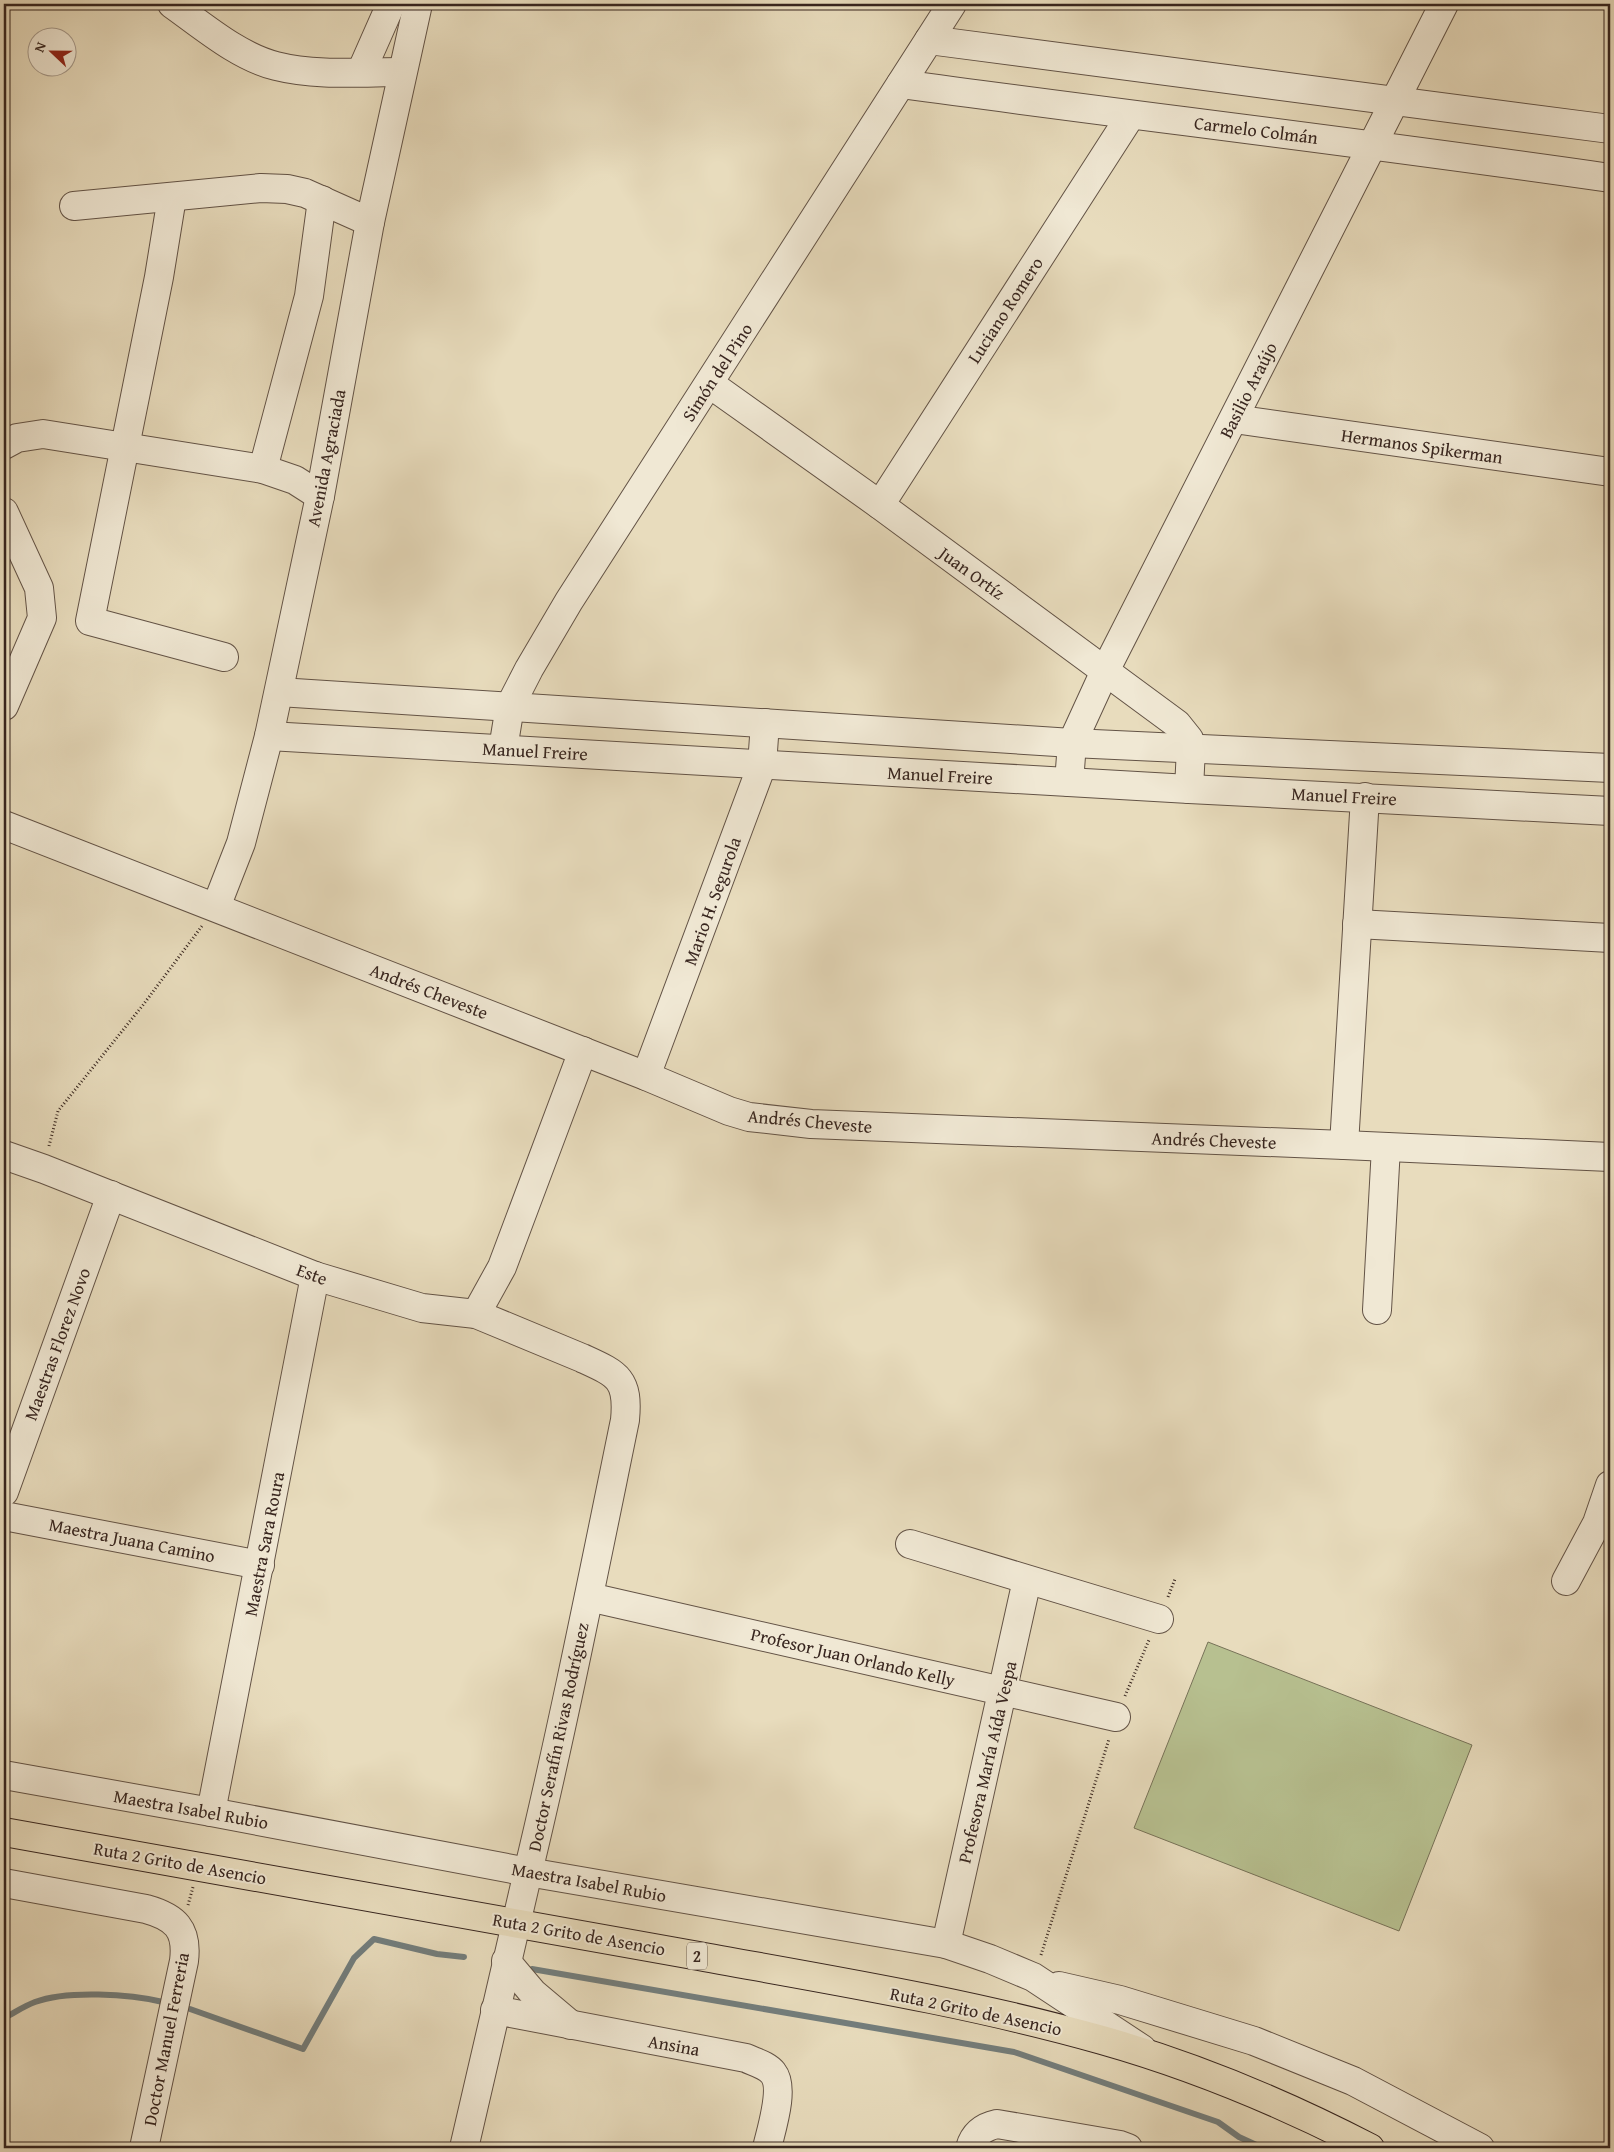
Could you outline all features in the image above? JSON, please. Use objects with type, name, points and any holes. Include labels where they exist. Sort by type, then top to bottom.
[{"type":"highway","name":"Ruta 2 Grito de Asencio","points":[[4,1832],[515,1922],[927,1998],[1033,2022],[1149,2054],[1258,2096],[1370,2148]]},
{"type":"street","points":[[172,4],[216,36],[255,58],[276,66],[302,71],[402,72]]},
{"type":"street","points":[[361,72],[392,4]]},
{"type":"street","name":"Avenida Agraciada","points":[[216,907],[241,843],[270,736],[320,496],[370,222],[418,4]]},
{"type":"street","name":"Simón del Pino","points":[[503,750],[510,706],[529,669],[569,601],[710,384],[952,4]]},
{"type":"street","name":"Basilio Araújo","points":[[1069,782],[1072,742],[1105,671],[1444,4]]},
{"type":"street","points":[[929,40],[1610,129]]},
{"type":"street","name":"Carmelo Colmán","points":[[901,84],[1131,116],[1373,144],[1610,178]]},
{"type":"street","name":"Luciano Romero","points":[[880,505],[1131,116]]},
{"type":"street","points":[[74,206],[261,188],[287,189],[305,193],[370,222]]},
{"type":"street","points":[[172,197],[159,277],[90,621],[224,657]]},
{"type":"street","points":[[263,469],[309,296],[322,200]]},
{"type":"street","name":"Juan Ortíz","points":[[710,384],[880,505],[1177,724],[1189,739],[1191,748]]},
{"type":"street","name":"Hermanos Spikerman","points":[[1234,419],[1610,472]]},
{"type":"street","points":[[4,444],[17,438],[43,434],[263,469],[295,480],[320,496]]},
{"type":"street","points":[[4,512],[39,588],[42,618],[4,706]]},
{"type":"street","points":[[279,692],[1072,742],[1610,768]]},
{"type":"street","name":"Mario H. Segurola","points":[[646,1076],[762,765],[765,723]]},
{"type":"street","name":"Manuel Freire","points":[[270,736],[1189,789],[1365,796],[1610,811]]},
{"type":"street","points":[[1189,789],[1191,748]]},
{"type":"street","points":[[1344,1145],[1365,796]]},
{"type":"street","name":"Andrés Cheveste","points":[[4,825],[583,1051],[729,1111],[749,1117],[777,1121],[1610,1158]]},
{"type":"street","points":[[1357,924],[1610,938]]},
{"type":"street","points":[[476,1314],[502,1267],[583,1051]]},
{"type":"street","points":[[1377,1310],[1386,1147]]},
{"type":"street","name":"Este","points":[[4,1155],[111,1195],[315,1276],[422,1308],[476,1314],[582,1358],[599,1366],[622,1382]]},
{"type":"street","name":"Maestras Florez Novo","points":[[4,1492],[111,1195]]},
{"type":"street","name":"Maestra Sara Roura","points":[[211,1812],[315,1276]]},
{"type":"street","name":"Doctor Serafín Rivas Rodríguez","points":[[464,2148],[589,1597],[625,1420],[627,1401],[622,1382]]},
{"type":"street","points":[[1566,1580],[1597,1523],[1610,1486]]},
{"type":"street","name":"Maestra Juana Camino","points":[[4,1516],[260,1565]]},
{"type":"street","points":[[910,1544],[1159,1619]]},
{"type":"street","name":"Profesora María Aída Vespa","points":[[946,1944],[1027,1580]]},
{"type":"street","name":"Profesor Juan Orlando Kelly","points":[[589,1597],[1116,1717]]},
{"type":"street","name":"Maestra Isabel Rubio","points":[[4,1775],[528,1872],[946,1944],[990,1958],[1037,1980],[1149,2054]]},
{"type":"street","name":"Doctor Manuel Ferreria","points":[[4,1883],[146,1909],[167,1917],[180,1930],[186,1947],[184,1961],[144,2148]]},
{"type":"street","points":[[506,1961],[533,1993],[572,2026]]},
{"type":"street","points":[[1037,1980],[1120,2000],[1254,2041],[1353,2081],[1480,2148]]},
{"type":"street","name":"Ansina","points":[[495,2010],[746,2058],[760,2064],[773,2073],[779,2089],[767,2148]]},
{"type":"street","points":[[970,2148],[973,2137],[987,2126],[997,2124],[1120,2145],[1128,2148]]},
{"type":"path","points":[[44,1169],[58,1110],[143,1005],[216,907]]},
{"type":"path","points":[[1037,1980],[1116,1717],[1175,1579]]},
{"type":"green space","points":[[1208,1642],[1472,1745],[1399,1931],[1134,1828]]},
{"type":"waterway","points":[[190,2009],[303,2049],[354,1958],[374,1939],[437,1954],[464,1957]]},
{"type":"waterway","points":[[532,1969],[1014,2052],[1218,2122],[1239,2137],[1263,2148]]},
{"type":"waterway","points":[[4,2018],[35,2002],[64,1996],[116,1995],[163,2002]]}]
